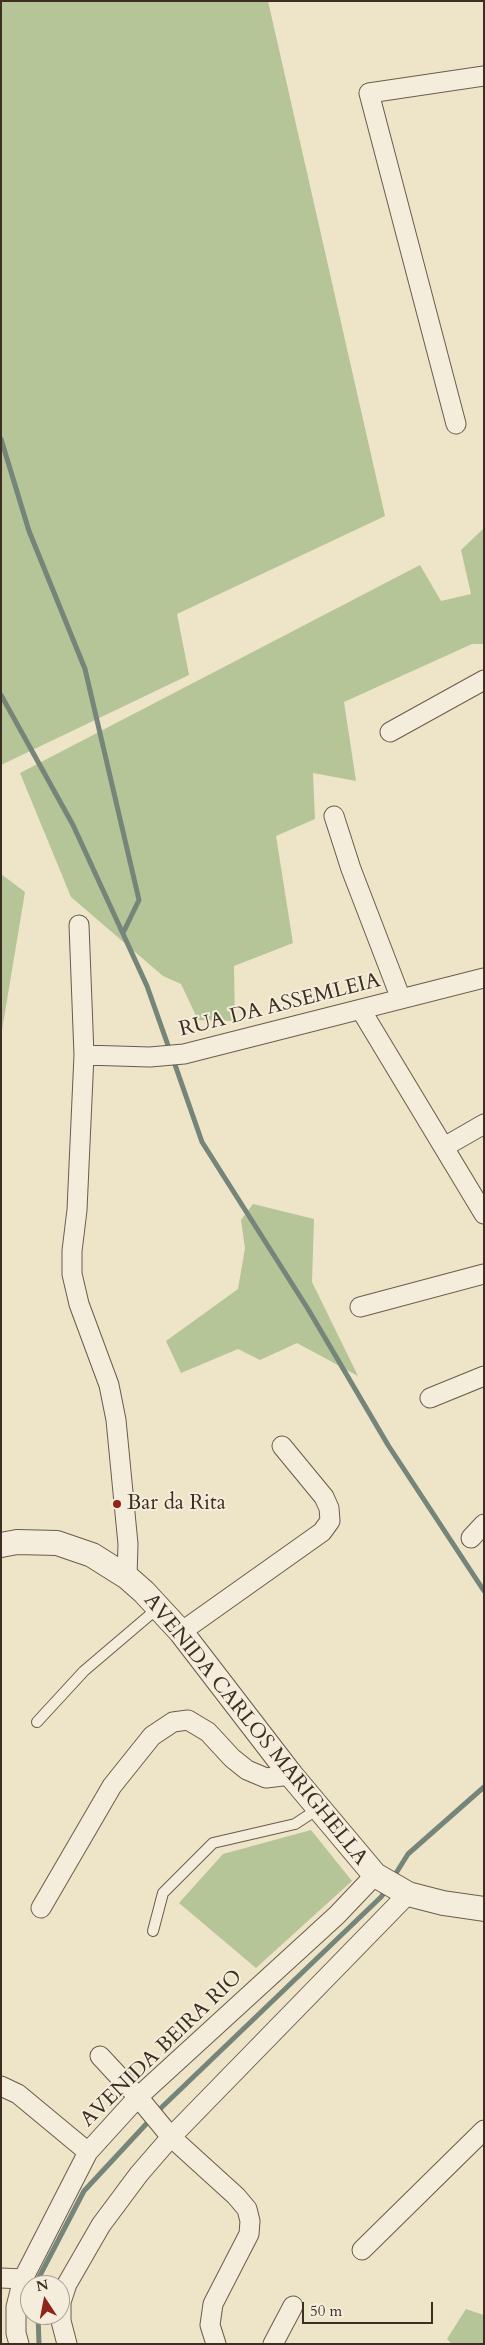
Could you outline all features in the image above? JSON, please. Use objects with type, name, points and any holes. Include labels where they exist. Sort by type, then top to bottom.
[{"type":"street","points":[[456,424],[369,93],[484,76]]},
{"type":"street","points":[[390,732],[484,680]]},
{"type":"street","points":[[334,816],[351,869],[401,999]]},
{"type":"street","points":[[79,926],[84,1055],[72,1274],[79,1304],[109,1386],[116,1420],[128,1544],[127,1577]]},
{"type":"street","name":"RUA DA ASSEMLEIA","points":[[84,1055],[150,1058],[184,1054],[484,978]]},
{"type":"street","points":[[361,1010],[484,1214]]},
{"type":"street","points":[[444,1147],[484,1124]]},
{"type":"street","points":[[360,1307],[484,1274]]},
{"type":"street","points":[[430,1398],[484,1376]]},
{"type":"street","points":[[181,1632],[322,1532],[330,1522],[329,1508],[324,1497],[282,1446]]},
{"type":"street","name":"AVENIDA CARLOS MARIGHELLA","points":[[1,1545],[24,1542],[58,1543],[92,1555],[127,1577],[159,1607],[181,1632],[318,1809],[390,1884]]},
{"type":"street","points":[[41,1908],[112,1786],[152,1736],[173,1722],[188,1720],[208,1732],[232,1758],[247,1770],[266,1778],[291,1775]]},
{"type":"street","points":[[67,2344],[61,2321],[61,2302],[66,2284],[101,2225],[139,2174],[170,2137],[390,1884],[443,1903],[484,1909]]},
{"type":"street","name":"AVENIDA BEIRA RIO","points":[[25,2275],[88,2152],[138,2097],[337,1915],[390,1884]]},
{"type":"street","points":[[100,2056],[138,2097],[170,2137],[236,2196],[247,2209],[250,2221],[249,2234],[213,2304],[210,2325],[216,2344]]},
{"type":"street","points":[[1,2086],[18,2094],[88,2152]]},
{"type":"street","points":[[362,2250],[484,2130]]},
{"type":"street","points":[[1,2278],[20,2279]]},
{"type":"street","name":"AVENIDA BEIRA RIO","points":[[20,2291],[16,2307],[16,2333],[20,2344]]},
{"type":"street","points":[[273,2344],[293,2306]]},
{"type":"lane","points":[[37,1722],[84,1671],[159,1607]]},
{"type":"lane","points":[[153,1931],[163,1893],[212,1843],[296,1824],[318,1809]]},
{"type":"green space","points":[[1,1],[268,1],[385,516],[177,614],[189,675],[1,765]]},
{"type":"green space","points":[[483,529],[484,644],[472,644],[344,702],[356,781],[313,773],[315,819],[276,836],[293,943],[234,966],[235,1021],[198,1020],[181,984],[163,976],[71,897],[20,773],[420,565],[441,601],[471,594],[461,550]]},
{"type":"green space","points":[[1,874],[25,892],[1,1036]]},
{"type":"green space","points":[[253,1204],[314,1219],[312,1282],[358,1376],[297,1343],[260,1360],[238,1349],[181,1373],[166,1341],[238,1289],[245,1248],[241,1220]]},
{"type":"green space","points":[[311,1830],[352,1881],[256,1968],[179,1903],[223,1854]]},
{"type":"green space","points":[[466,2309],[484,2315],[484,2344],[452,2344],[447,2339]]},
{"type":"waterway","points":[[1,439],[29,531],[85,669],[139,900],[123,933]]},
{"type":"waterway","points":[[1,695],[73,825],[147,986],[170,1051]]},
{"type":"waterway","points":[[173,1059],[202,1142],[308,1309],[388,1445],[484,1591]]},
{"type":"waterway","points":[[393,1878],[408,1854],[484,1787]]},
{"type":"waterway","points":[[40,2275],[84,2191],[162,2107],[381,1897],[386,1890]]},
{"type":"waterway","points":[[38,2325],[39,2344]]},
{"type":"place","name":"Bar da Rita","points":[[117,1504]]}]
